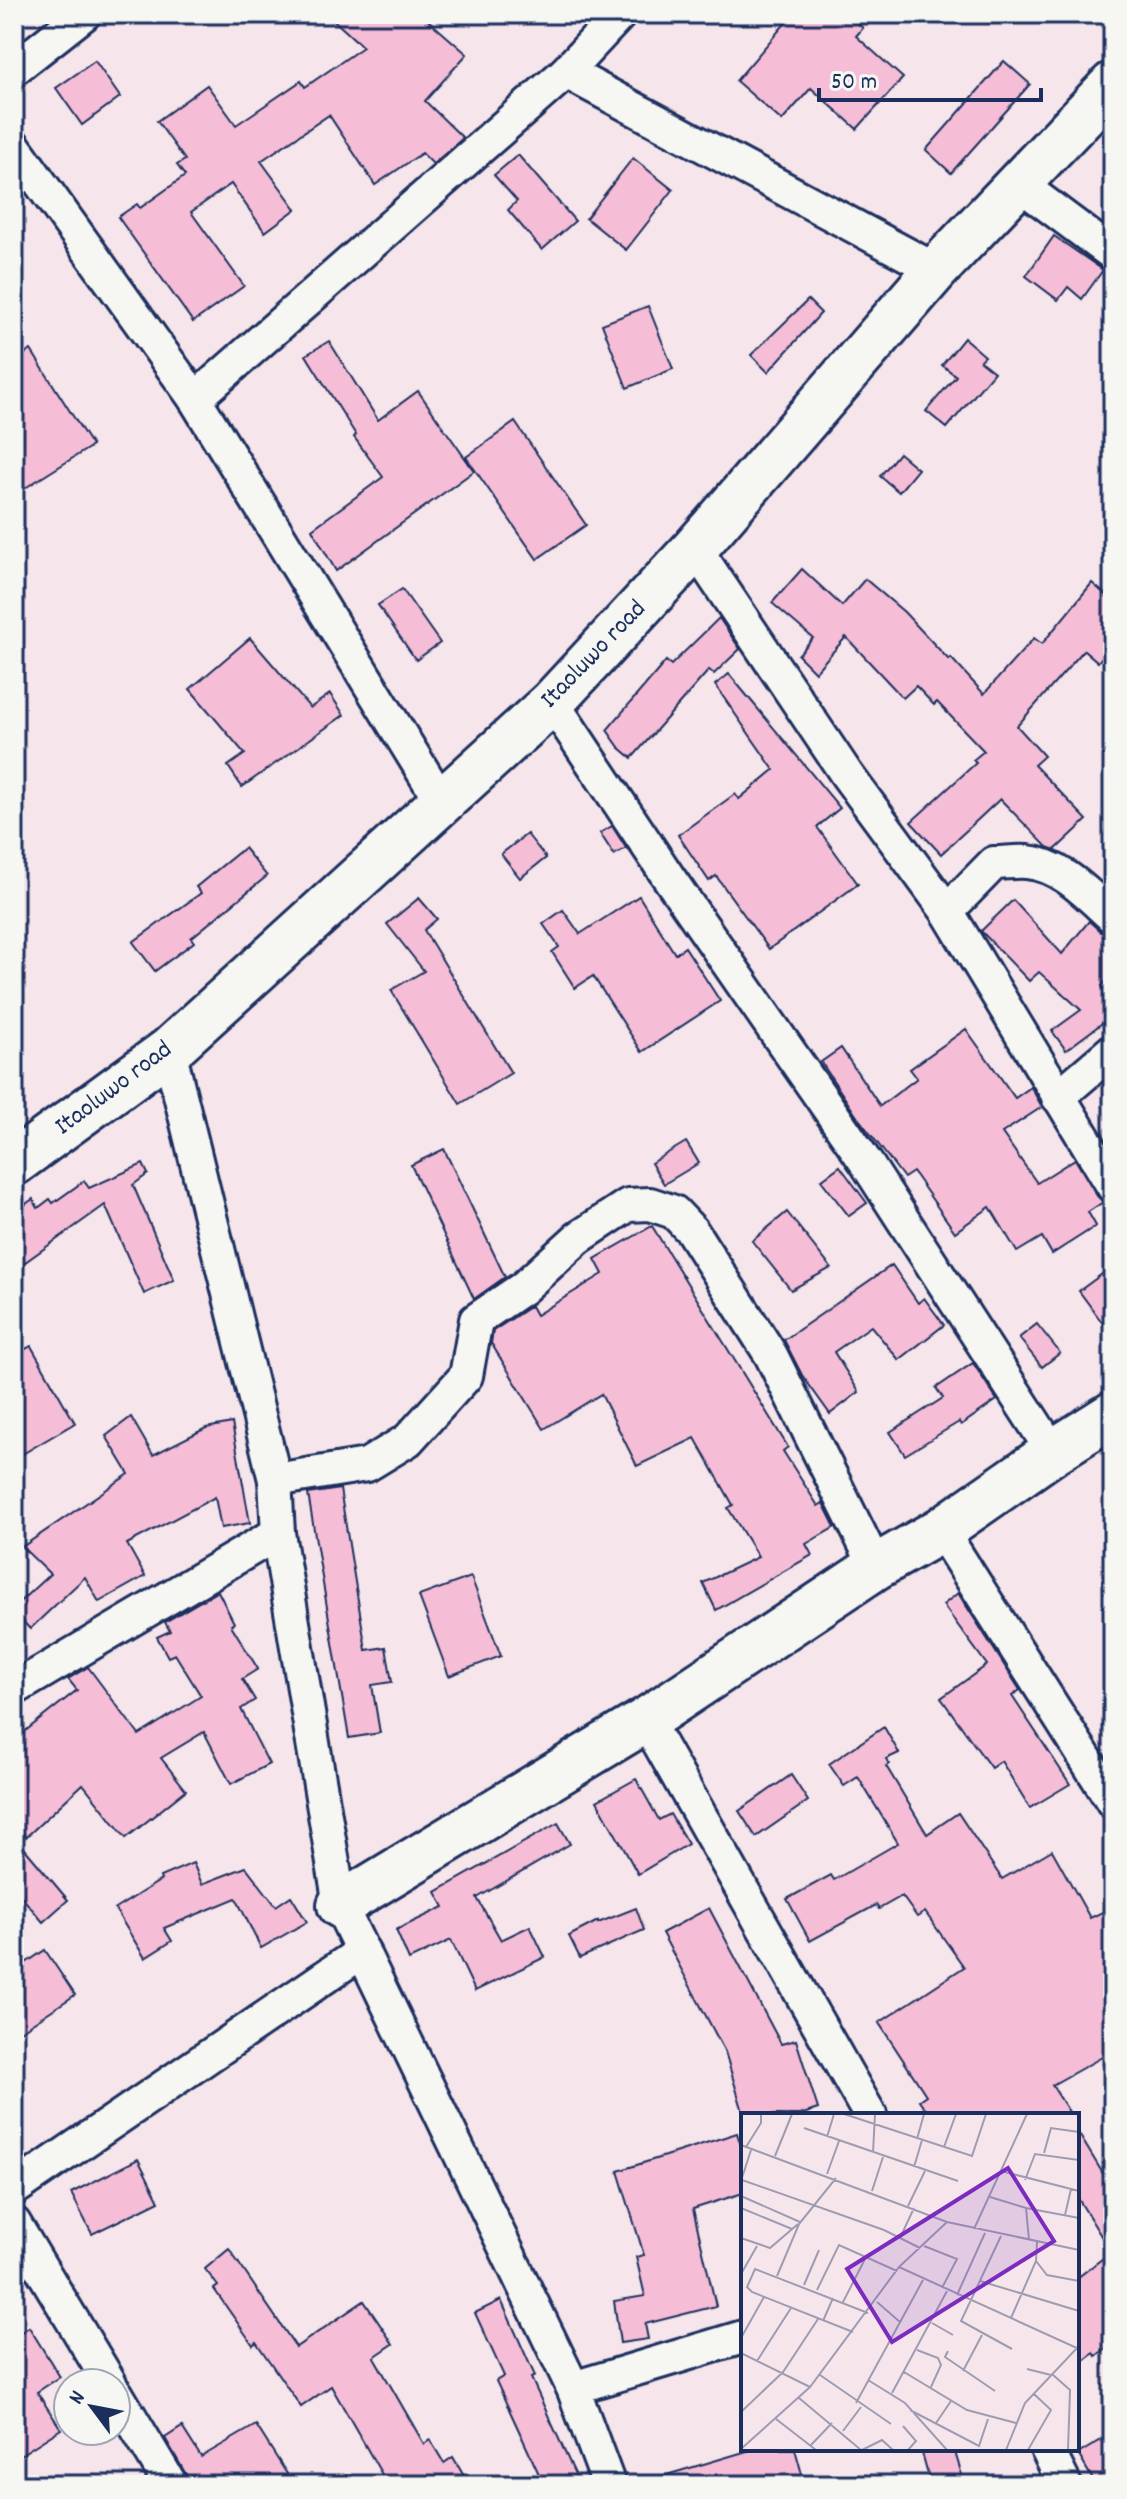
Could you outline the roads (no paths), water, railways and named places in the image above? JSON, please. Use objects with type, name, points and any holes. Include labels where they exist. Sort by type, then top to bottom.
[{"type":"street","points":[[14,69],[84,14]]},
{"type":"street","points":[[195,399],[566,72],[620,14]]},
{"type":"street","points":[[566,72],[936,270]]},
{"type":"street","name":"Itaoluwo road","points":[[14,1163],[169,1050],[552,702],[695,548],[936,270],[1113,84]]},
{"type":"street","points":[[14,146],[195,399],[441,801]]},
{"type":"street","points":[[1018,183],[1113,254]]},
{"type":"street","points":[[695,548],[847,775],[947,911],[1113,1186]]},
{"type":"street","points":[[552,702],[669,878],[865,1161],[1053,1452]]},
{"type":"street","points":[[947,911],[994,863],[1027,862],[1046,866],[1064,875],[1113,917]]},
{"type":"street","points":[[169,1050],[275,1480],[278,1533],[340,1905],[573,2388],[609,2485]]},
{"type":"street","points":[[1058,1097],[1113,1050]]},
{"type":"street","points":[[275,1480],[367,1465],[408,1440],[466,1376],[476,1320],[523,1288],[578,1238],[603,1221],[628,1205],[650,1204],[674,1212],[692,1231],[771,1355],[876,1567]]},
{"type":"street","points":[[340,1905],[646,1720],[876,1567],[941,1530],[1113,1414]]},
{"type":"street","points":[[941,1530],[1113,1802]]},
{"type":"street","points":[[14,1688],[278,1533]]},
{"type":"street","points":[[646,1720],[869,2113]]},
{"type":"street","points":[[14,2189],[363,1951]]},
{"type":"street","points":[[14,2223],[100,2367]]},
{"type":"street","points":[[573,2388],[741,2338]]},
{"type":"street","points":[[132,2420],[171,2485]]},
{"type":"street","points":[[1048,2451],[1065,2485]]}]
